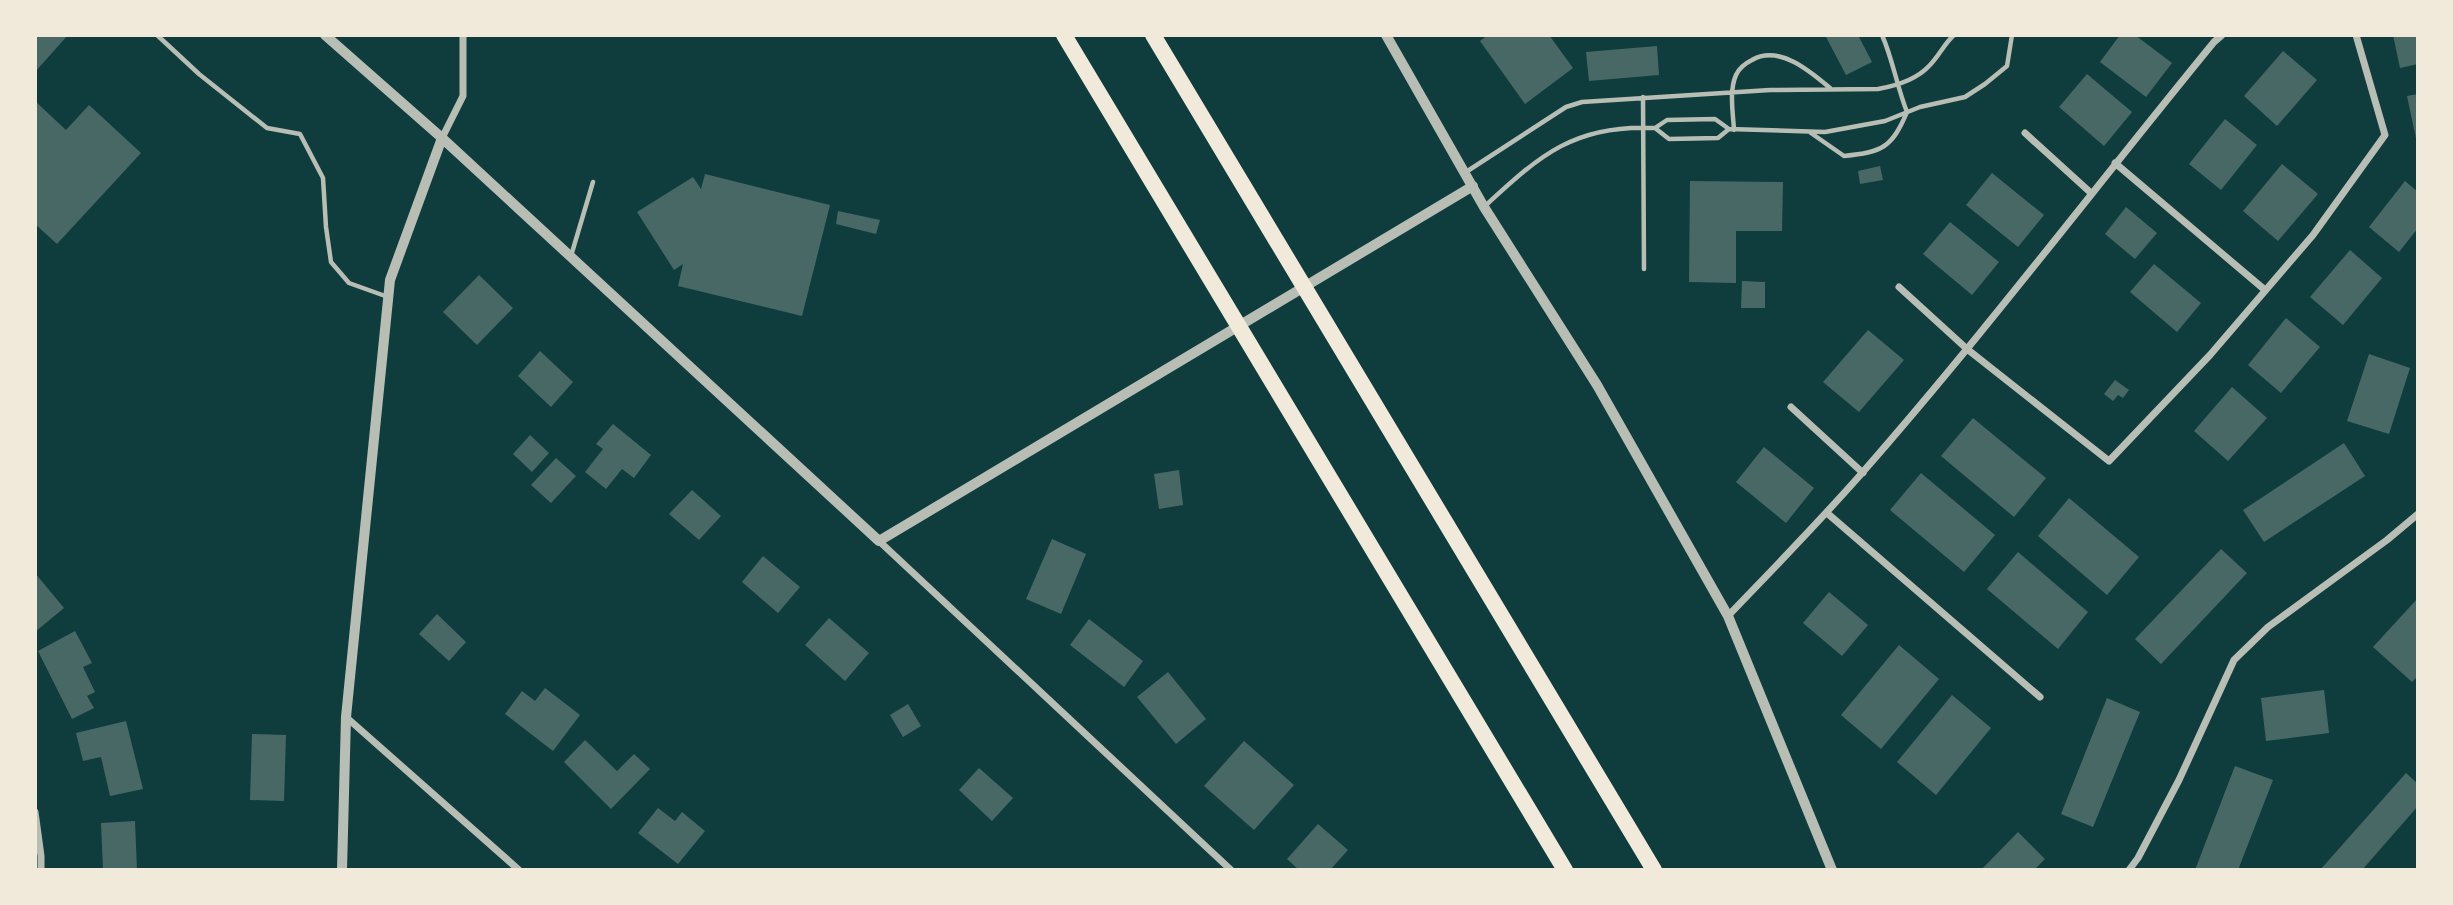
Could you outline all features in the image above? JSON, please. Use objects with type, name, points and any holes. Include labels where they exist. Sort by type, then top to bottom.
[{"type":"highway","points":[[1064,35],[1565,870]]},
{"type":"highway","points":[[1153,35],[1654,870]]},
{"type":"street","points":[[325,35],[442,138],[1231,870]]},
{"type":"street","points":[[342,870],[346,717],[390,280],[442,138],[463,96],[463,35]]},
{"type":"street","points":[[1386,35],[1485,207],[1597,385],[1728,616],[1832,870]]},
{"type":"street","points":[[2206,35],[2214,42]]},
{"type":"street","points":[[1728,616],[1863,472],[1967,349],[2115,163],[2222,35]]},
{"type":"street","points":[[1899,287],[1967,349],[2109,461],[2210,355],[2313,235],[2385,135],[2356,35]]},
{"type":"street","points":[[2025,133],[2091,193]]},
{"type":"street","points":[[2115,163],[2265,289]]},
{"type":"street","points":[[879,541],[1473,186]]},
{"type":"street","points":[[1791,407],[1863,472]]},
{"type":"street","points":[[1826,513],[2040,697]]},
{"type":"street","points":[[2129,870],[2179,780],[2234,660],[2268,627],[2387,540],[2418,514]]},
{"type":"street","points":[[346,717],[519,870]]},
{"type":"street","points":[[35,812],[41,870]]},
{"type":"lane","points":[[157,35],[199,74],[267,128],[300,134],[323,178],[331,262],[349,283],[388,297]]},
{"type":"lane","points":[[1809,132],[1844,156],[1866,154],[1887,145],[1897,135],[1907,112],[1882,35]]},
{"type":"lane","points":[[1466,172],[1566,107],[1582,102],[1732,91],[1878,89],[1897,86],[1929,67],[1943,45],[1954,35]]},
{"type":"lane","points":[[1485,207],[1527,167],[1580,136],[1599,131],[1655,128],[1669,139],[1718,138],[1732,130],[1825,132],[1885,121],[1920,107],[1965,97],[2007,66],[2012,35]]},
{"type":"lane","points":[[1732,130],[1732,91],[1737,73],[1744,64],[1758,56],[1771,55],[1788,59],[1809,71],[1831,89]]},
{"type":"lane","points":[[1643,97],[1644,269]]},
{"type":"lane","points":[[1655,128],[1667,120],[1715,119],[1732,130]]},
{"type":"lane","points":[[571,257],[593,182]]},
{"type":"building","points":[[35,35],[68,35],[35,72]]},
{"type":"building","points":[[1488,35],[1549,35],[1573,68],[1525,104],[1480,41]]},
{"type":"building","points":[[1825,35],[1858,35],[1872,62],[1846,75]]},
{"type":"building","points":[[2120,35],[2135,35],[2172,63],[2146,97],[2100,62]]},
{"type":"building","points":[[2393,35],[2418,35],[2418,64],[2400,68]]},
{"type":"building","points":[[1657,46],[1659,75],[1589,81],[1586,52]]},
{"type":"building","points":[[2283,51],[2317,80],[2277,126],[2244,96]]},
{"type":"building","points":[[2087,74],[2132,112],[2104,146],[2059,107]]},
{"type":"building","points":[[2418,94],[2418,143],[2417,143],[2407,96]]},
{"type":"building","points":[[35,101],[66,130],[89,105],[141,153],[57,244],[35,224]]},
{"type":"building","points":[[2225,119],[2257,145],[2221,190],[2189,164]]},
{"type":"building","points":[[2282,164],[2318,194],[2278,241],[2243,211]]},
{"type":"building","points":[[1880,166],[1883,180],[1860,184],[1858,171]]},
{"type":"building","points":[[1992,173],[2044,215],[2018,247],[1966,205]]},
{"type":"building","points":[[705,174],[830,205],[802,316],[678,286],[683,264],[674,270],[637,212],[693,177],[701,189]]},
{"type":"building","points":[[1690,181],[1783,182],[1782,231],[1736,231],[1736,283],[1689,282]]},
{"type":"building","points":[[2405,181],[2418,192],[2418,228],[2399,252],[2369,227]]},
{"type":"building","points":[[2126,207],[2157,233],[2135,259],[2105,234]]},
{"type":"building","points":[[838,211],[880,220],[876,234],[836,224]]},
{"type":"building","points":[[1950,222],[1999,262],[1972,295],[1923,254]]},
{"type":"building","points":[[2350,250],[2382,278],[2343,325],[2310,297]]},
{"type":"building","points":[[2154,264],[2201,303],[2177,332],[2130,292]]},
{"type":"building","points":[[479,275],[513,308],[477,345],[443,312]]},
{"type":"building","points":[[1742,281],[1765,282],[1765,308],[1741,308]]},
{"type":"building","points":[[2286,318],[2320,347],[2281,393],[2248,365]]},
{"type":"building","points":[[1868,330],[1904,360],[1859,412],[1823,382]]},
{"type":"building","points":[[540,351],[573,382],[551,407],[518,376]]},
{"type":"building","points":[[2369,354],[2410,368],[2389,434],[2347,421]]},
{"type":"building","points":[[2115,380],[2129,390],[2123,398],[2118,395],[2113,401],[2104,394]]},
{"type":"building","points":[[2232,387],[2267,418],[2228,461],[2194,431]]},
{"type":"building","points":[[1973,418],[2046,478],[2014,517],[1941,456]]},
{"type":"building","points":[[613,424],[651,455],[634,478],[622,469],[606,489],[585,472],[603,449],[596,444]]},
{"type":"building","points":[[530,435],[549,453],[532,472],[513,454]]},
{"type":"building","points":[[2344,443],[2365,476],[2264,542],[2243,510]]},
{"type":"building","points":[[1764,447],[1814,488],[1786,523],[1736,482]]},
{"type":"building","points":[[556,458],[576,476],[551,503],[531,485]]},
{"type":"building","points":[[1179,470],[1183,505],[1159,509],[1154,474]]},
{"type":"building","points":[[1921,473],[1995,535],[1964,572],[1890,510]]},
{"type":"building","points":[[692,490],[721,516],[699,540],[669,514]]},
{"type":"building","points":[[2069,498],[2139,557],[2107,595],[2038,536]]},
{"type":"building","points":[[1052,539],[1086,554],[1061,614],[1026,599]]},
{"type":"building","points":[[2221,549],[2247,573],[2161,664],[2135,639]]},
{"type":"building","points":[[2018,552],[2088,612],[2058,649],[1987,589]]},
{"type":"building","points":[[763,556],[800,587],[778,613],[742,582]]},
{"type":"building","points":[[35,573],[64,608],[35,632]]},
{"type":"building","points":[[1829,592],[1868,625],[1842,656],[1803,623]]},
{"type":"building","points":[[2418,598],[2418,676],[2412,682],[2373,647]]},
{"type":"building","points":[[437,614],[466,642],[449,661],[419,634]]},
{"type":"building","points":[[829,618],[869,653],[845,681],[805,645]]},
{"type":"building","points":[[1089,619],[1143,661],[1124,687],[1070,645]]},
{"type":"building","points":[[75,631],[92,663],[83,667],[95,692],[87,696],[94,708],[72,719],[38,651]]},
{"type":"building","points":[[1899,645],[1939,679],[1881,749],[1841,715]]},
{"type":"building","points":[[1168,672],[1206,719],[1176,744],[1137,697]]},
{"type":"building","points":[[545,688],[580,715],[553,751],[505,714],[522,691],[535,701]]},
{"type":"building","points":[[2324,690],[2329,733],[2266,741],[2261,698]]},
{"type":"building","points":[[1952,695],[1991,728],[1936,795],[1897,762]]},
{"type":"building","points":[[2107,698],[2140,712],[2093,827],[2061,814]]},
{"type":"building","points":[[908,704],[921,726],[903,737],[890,715]]},
{"type":"building","points":[[126,721],[143,789],[110,796],[101,757],[83,761],[76,733]]},
{"type":"building","points":[[252,734],[286,735],[284,801],[250,800]]},
{"type":"building","points":[[585,740],[617,771],[634,754],[650,769],[611,809],[564,762]]},
{"type":"building","points":[[1244,741],[1294,785],[1254,830],[1204,786]]},
{"type":"building","points":[[2235,766],[2273,780],[2238,870],[2195,870]]},
{"type":"building","points":[[979,768],[1013,798],[992,821],[959,790]]},
{"type":"building","points":[[2406,773],[2418,784],[2418,806],[2362,870],[2320,870]]},
{"type":"building","points":[[658,808],[675,821],[682,812],[705,831],[678,864],[638,833]]},
{"type":"building","points":[[135,821],[137,870],[103,870],[101,823]]},
{"type":"building","points":[[1318,824],[1348,850],[1330,870],[1299,870],[1287,859]]},
{"type":"building","points":[[2018,832],[2045,859],[2034,870],[1981,870]]}]
